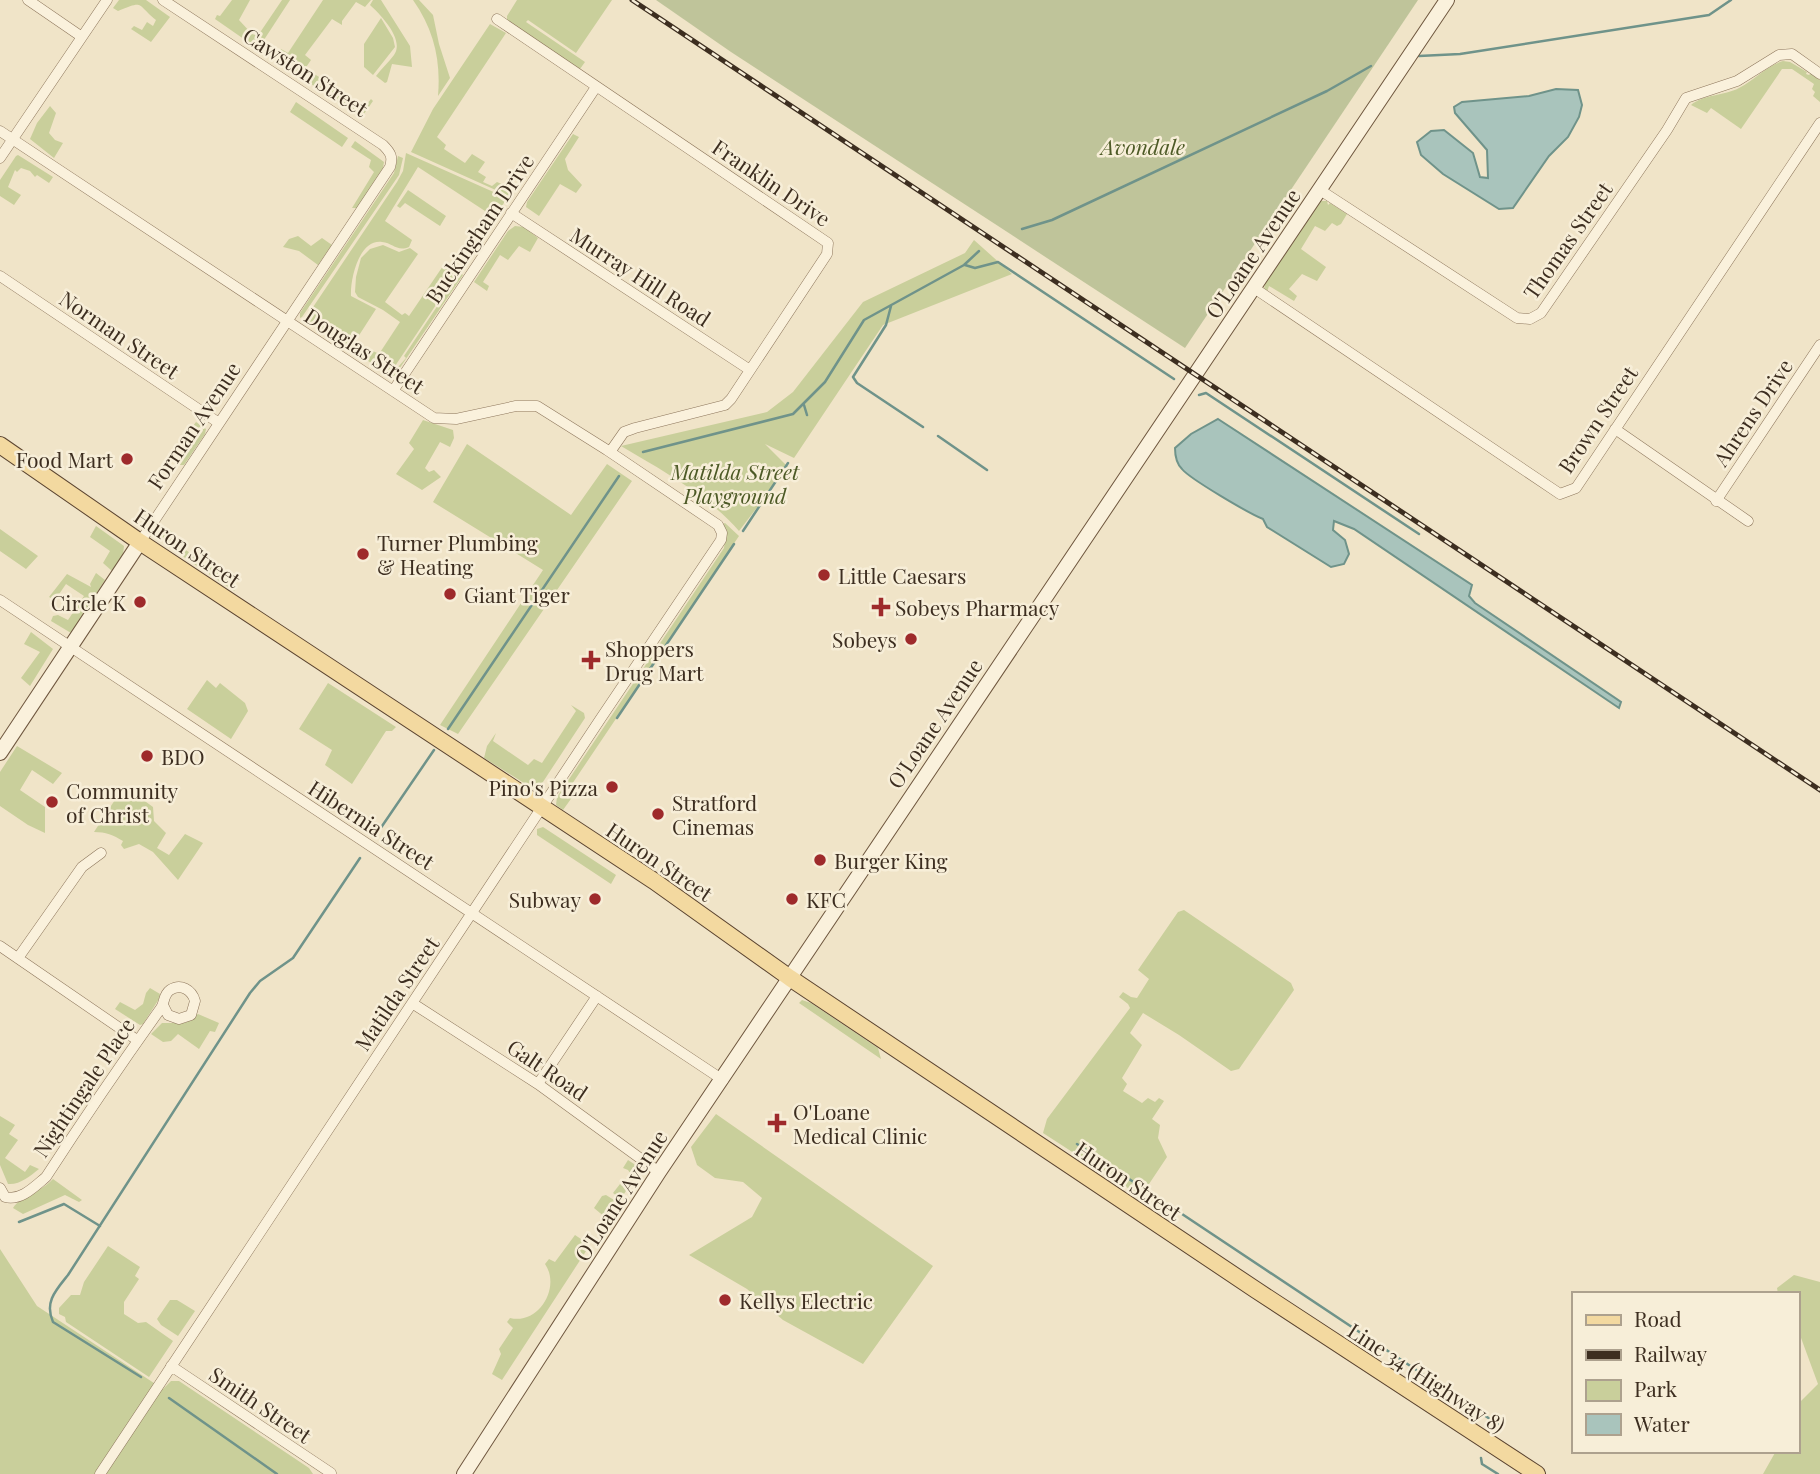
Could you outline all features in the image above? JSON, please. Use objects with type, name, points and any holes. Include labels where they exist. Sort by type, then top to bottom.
[{"type":"main road","name":"Huron Street","points":[[0,445],[141,542],[654,881],[790,978],[1294,1315]]},
{"type":"main road","name":"Line 34 (Highway 8)","points":[[1294,1315],[1537,1474]]},
{"type":"street","points":[[28,0],[82,37]]},
{"type":"street","points":[[0,158],[107,0]]},
{"type":"street","name":"Cawston Street","points":[[163,0],[383,145],[391,153]]},
{"type":"street","name":"O'Loane Avenue","points":[[464,1474],[659,1172],[1447,0]]},
{"type":"street","name":"Franklin Drive","points":[[497,19],[828,243],[827,254],[725,405],[624,432],[610,452]]},
{"type":"street","name":"Thomas Street","points":[[1320,190],[1517,318],[1530,320],[1541,313],[1667,130],[1686,98],[1737,80],[1779,55],[1792,54],[1820,74]]},
{"type":"street","name":"Buckingham Drive","points":[[393,391],[596,87]]},
{"type":"street","name":"Brown Street","points":[[1254,288],[1560,494],[1576,488],[1820,123]]},
{"type":"street","name":"Douglas Street","points":[[0,131],[434,418],[456,419],[528,404],[537,406],[718,525],[722,533]]},
{"type":"street","name":"Forman Avenue","points":[[0,753],[390,167],[391,153]]},
{"type":"street","name":"Murray Hill Road","points":[[511,213],[750,370]]},
{"type":"street","name":"Norman Street","points":[[0,276],[219,423]]},
{"type":"street","name":"Ahrens Drive","points":[[1716,501],[1820,345]]},
{"type":"street","points":[[1615,429],[1748,521]]},
{"type":"street","name":"Matilda Street","points":[[100,1474],[721,540],[722,533]]},
{"type":"street","name":"Hibernia Street","points":[[0,600],[723,1080]]},
{"type":"street","points":[[18,958],[82,867],[102,853]]},
{"type":"street","points":[[0,946],[137,1040]]},
{"type":"street","points":[[538,1084],[597,996]]},
{"type":"street","name":"Galt Road","points":[[412,1003],[538,1084],[659,1172]]},
{"type":"street","name":"Nightingale Place","points":[[0,1188],[5,1197],[12,1199],[25,1194],[46,1177],[163,1005]]},
{"type":"street","name":"Smith Street","points":[[171,1366],[331,1474]]},
{"type":"green space","points":[[119,0],[146,0],[170,17],[151,42],[131,29],[134,26],[142,30],[147,22],[153,26],[156,20],[140,5],[118,11],[113,8]]},
{"type":"green space","points":[[232,0],[250,0],[239,20],[252,34],[261,37],[259,34],[282,0],[290,0],[258,49],[215,19]]},
{"type":"green space","points":[[323,0],[371,0],[365,7],[356,2],[342,25],[332,19],[305,55],[311,60],[300,76],[274,59],[281,49],[288,53]]},
{"type":"green space","points":[[373,0],[381,0],[410,46],[412,67],[392,64],[385,83],[376,76],[394,55],[396,42],[390,28],[370,5]]},
{"type":"green space","points":[[413,0],[419,0],[433,15],[450,78],[438,96],[437,58],[431,34]]},
{"type":"green space","points":[[517,0],[612,0],[576,53],[528,20],[526,22],[585,62],[580,69],[507,21],[507,16]]},
{"type":"green space","name":"Avondale","points":[[656,0],[1418,0],[1185,348],[731,52]]},
{"type":"green space","points":[[381,18],[393,38],[395,47],[373,75],[364,67],[364,44]]},
{"type":"green space","points":[[490,24],[506,33],[437,137],[446,145],[444,149],[465,163],[472,154],[485,162],[478,172],[486,177],[483,182],[492,186],[497,182],[513,189],[509,196],[411,152],[433,109]]},
{"type":"green space","points":[[1783,61],[1790,62],[1820,80],[1820,102],[1813,96],[1814,84],[1792,69],[1782,69],[1741,129],[1711,108],[1707,113],[1691,105],[1696,101],[1739,88]]},
{"type":"green space","points":[[311,72],[345,93],[347,99],[355,101],[361,109],[359,114],[371,99],[373,101],[361,118],[305,80]]},
{"type":"green space","points":[[296,102],[348,138],[342,147],[290,112]]},
{"type":"green space","points":[[50,106],[56,113],[49,133],[55,140],[63,143],[54,158],[30,139],[37,123]]},
{"type":"green space","points":[[573,134],[579,137],[565,159],[568,170],[582,185],[576,193],[560,184],[539,216],[526,207],[527,202]]},
{"type":"green space","points":[[355,141],[384,162],[383,168],[357,208],[352,208],[374,172],[369,167],[371,160],[351,147]]},
{"type":"green space","points":[[406,153],[507,198],[490,225],[481,219],[485,211],[418,167],[385,221],[412,240],[409,247],[398,248],[382,242],[374,243],[362,253],[354,271],[351,296],[376,309],[356,340],[362,344],[357,353],[305,319],[397,182],[403,171]]},
{"type":"green space","points":[[18,155],[53,177],[49,183],[37,175],[35,177],[30,171],[21,168],[17,172],[15,170],[8,187],[21,195],[14,205],[0,196],[0,180]]},
{"type":"green space","points":[[398,156],[403,158],[399,175],[300,318],[300,313],[394,173]]},
{"type":"green space","points":[[408,190],[446,216],[440,226],[405,203],[400,208],[397,206]]},
{"type":"green space","points":[[1321,201],[1327,201],[1328,205],[1330,203],[1347,214],[1341,224],[1337,226],[1332,223],[1325,231],[1315,226],[1301,249],[1326,267],[1317,281],[1302,274],[1289,289],[1297,296],[1294,301],[1269,286],[1267,292],[1264,289],[1265,284]]},
{"type":"green space","points":[[515,226],[524,227],[538,238],[530,252],[519,246],[508,260],[500,255],[483,282],[489,286],[487,291],[474,282],[508,231]]},
{"type":"green space","points":[[298,236],[311,246],[322,238],[332,245],[318,265],[299,251],[283,247],[289,239]]},
{"type":"green space","name":"Matilda Street Playground","points":[[974,240],[1012,274],[883,325],[794,458],[765,444],[788,467],[739,531],[699,495],[621,446],[767,412],[793,392],[863,302],[965,253]]},
{"type":"green space","points":[[383,245],[399,252],[410,248],[418,254],[385,302],[402,315],[405,313],[409,316],[443,266],[456,275],[389,375],[378,368],[378,364],[376,366],[365,359],[371,350],[379,354],[400,322],[358,297],[355,292],[361,258],[370,249]]},
{"type":"green space","points":[[460,272],[463,275],[393,378],[391,375],[406,358],[404,356]]},
{"type":"green space","points":[[423,420],[453,430],[454,438],[450,447],[440,442],[425,468],[429,472],[434,470],[441,477],[422,490],[396,474],[414,449],[409,443]]},
{"type":"green space","points":[[196,422],[206,429],[205,434],[184,465],[175,465],[174,451]]},
{"type":"green space","points":[[467,444],[571,515],[607,464],[632,481],[458,734],[440,725],[543,570],[433,502]]},
{"type":"green space","points":[[725,523],[739,536],[568,790],[567,793],[573,796],[563,810],[556,805],[557,797],[724,548]]},
{"type":"green space","points":[[96,526],[124,546],[123,555],[112,571],[103,563],[110,551],[90,537]]},
{"type":"green space","points":[[164,526],[174,533],[171,540],[236,584],[237,588],[234,591],[169,547],[160,535]]},
{"type":"green space","points":[[0,529],[38,556],[26,569],[0,551]]},
{"type":"green space","points":[[96,573],[105,580],[71,633],[51,621],[53,616],[58,615],[68,620],[84,596],[66,584],[55,600],[49,597],[67,574],[91,587]]},
{"type":"green space","points":[[31,632],[53,649],[30,686],[21,678],[40,652],[24,644]]},
{"type":"green space","points":[[207,680],[216,688],[220,683],[245,703],[248,711],[231,739],[187,709]]},
{"type":"green space","points":[[328,683],[396,727],[392,731],[386,731],[352,784],[325,765],[332,750],[299,729]]},
{"type":"green space","points":[[571,705],[584,713],[585,718],[537,791],[484,758],[487,746],[496,733],[493,741],[528,765],[534,759],[542,763],[576,711]]},
{"type":"green space","points":[[17,746],[62,773],[53,784],[32,770],[20,790],[45,807],[45,833],[0,806],[0,772]]},
{"type":"green space","points":[[124,786],[153,807],[154,821],[166,833],[157,848],[169,855],[185,834],[203,843],[178,880],[153,852],[139,844],[124,849],[121,845],[123,841],[106,833],[94,832]]},
{"type":"green space","points":[[543,827],[616,875],[611,884],[537,835],[537,829]]},
{"type":"green space","points":[[1184,910],[1291,983],[1294,990],[1239,1069],[1231,1071],[1143,1013],[1130,1033],[1142,1045],[1122,1078],[1127,1084],[1123,1091],[1142,1103],[1148,1098],[1155,1102],[1159,1098],[1164,1101],[1152,1119],[1160,1125],[1158,1138],[1167,1157],[1147,1187],[1139,1192],[1131,1190],[1043,1133],[1047,1119],[1130,1008],[1119,997],[1123,992],[1137,998],[1149,979],[1138,970],[1178,912]]},
{"type":"green space","points":[[150,988],[160,994],[143,1024],[140,1025],[115,1009],[120,1002],[135,1010],[143,1004]]},
{"type":"green space","points":[[802,1000],[811,1003],[878,1048],[881,1059],[799,1003]]},
{"type":"green space","points":[[198,1014],[219,1023],[215,1032],[210,1031],[199,1049],[178,1034],[171,1041],[163,1042],[151,1034],[162,1023],[185,1023]]},
{"type":"green space","points":[[716,1114],[933,1266],[863,1364],[783,1320],[747,1289],[689,1255],[752,1217],[762,1198],[743,1182],[715,1178],[697,1165],[691,1147]]},
{"type":"green space","points":[[0,1116],[15,1125],[9,1134],[18,1140],[5,1158],[25,1172],[30,1165],[39,1169],[17,1183],[8,1184],[0,1165]]},
{"type":"green space","points":[[628,1160],[640,1168],[639,1171],[599,1232],[595,1229],[606,1218],[594,1208],[602,1196],[606,1195],[614,1200],[617,1196],[613,1193],[620,1184],[622,1186],[626,1183],[630,1173],[623,1168]]},
{"type":"green space","points":[[53,1179],[82,1200],[79,1202],[65,1195],[23,1214],[13,1208],[21,1200]]},
{"type":"green space","points":[[575,1235],[590,1245],[502,1380],[492,1374],[501,1354],[499,1349],[513,1328],[507,1322],[510,1318],[530,1316],[538,1310],[549,1293],[549,1273],[545,1264],[549,1259],[555,1262]]},
{"type":"green space","points":[[108,1246],[140,1267],[135,1276],[139,1279],[124,1302],[124,1314],[138,1323],[146,1322],[173,1341],[149,1377],[66,1322],[65,1317],[59,1314],[59,1308],[71,1295],[80,1295],[84,1282]]},
{"type":"green space","points":[[0,1249],[37,1306],[163,1389],[171,1381],[179,1381],[309,1468],[313,1474],[0,1474]]},
{"type":"green space","points":[[1794,1275],[1820,1282],[1820,1474],[1763,1474],[1775,1453],[1799,1453],[1799,1403],[1818,1384],[1799,1332],[1799,1292],[1778,1292],[1777,1288]]},
{"type":"green space","points":[[170,1300],[177,1300],[195,1311],[178,1336],[161,1325],[157,1319]]},
{"type":"water","points":[[1556,89],[1578,90],[1582,105],[1579,117],[1568,137],[1549,156],[1513,208],[1499,209],[1443,174],[1421,155],[1417,142],[1431,131],[1444,130],[1473,153],[1480,177],[1488,178],[1487,150],[1455,113],[1454,107],[1462,102],[1529,96]]},
{"type":"water","points":[[1218,419],[1472,585],[1469,596],[1475,603],[1621,702],[1619,708],[1354,529],[1334,521],[1333,530],[1345,540],[1349,554],[1344,564],[1331,567],[1267,527],[1263,519],[1187,474],[1178,464],[1175,448],[1191,434]]},
{"type":"waterway","points":[[1419,56],[1460,54],[1709,15],[1731,0]]},
{"type":"waterway","points":[[1022,229],[1052,220],[1327,91],[1371,66]]},
{"type":"waterway","points":[[643,452],[793,414],[825,382],[864,320],[964,265],[979,251]]},
{"type":"waterway","points":[[965,265],[975,268],[998,262],[1174,379]]},
{"type":"waterway","points":[[891,306],[886,325],[853,377],[857,383],[923,427]]},
{"type":"waterway","points":[[1199,395],[1206,393],[1419,534]]},
{"type":"waterway","points":[[804,405],[807,415]]},
{"type":"waterway","points":[[938,436],[987,470]]},
{"type":"waterway","points":[[743,531],[788,463]]},
{"type":"waterway","points":[[448,729],[619,476]]},
{"type":"waterway","points":[[617,718],[734,544]]},
{"type":"waterway","points":[[378,832],[434,750]]},
{"type":"waterway","points":[[141,1377],[53,1322],[50,1308],[53,1297],[250,993],[260,981],[293,958],[360,858]]},
{"type":"waterway","points":[[1077,1144],[1138,1185]]},
{"type":"waterway","points":[[19,1222],[64,1204],[100,1226]]},
{"type":"waterway","points":[[1167,1204],[1502,1427],[1500,1431]]},
{"type":"waterway","points":[[169,1398],[277,1474]]},
{"type":"waterway","points":[[1481,1458],[1482,1464],[1498,1474]]},
{"type":"railway","points":[[632,0],[1820,790]]},
{"type":"place","name":"Food Mart","points":[[127,459]]},
{"type":"place","name":"Turner Plumbing & Heating","points":[[363,554]]},
{"type":"place","name":"Little Caesars","points":[[824,575]]},
{"type":"place","name":"Giant Tiger","points":[[450,594]]},
{"type":"place","name":"Circle K","points":[[140,602]]},
{"type":"place","name":"Sobeys Pharmacy","points":[[881,607]]},
{"type":"place","name":"Sobeys","points":[[911,639]]},
{"type":"place","name":"Shoppers Drug Mart","points":[[591,660]]},
{"type":"place","name":"BDO","points":[[147,756]]},
{"type":"place","name":"Pino's Pizza","points":[[612,787]]},
{"type":"place","name":"Community of Christ","points":[[52,802]]},
{"type":"place","name":"Stratford Cinemas","points":[[658,814]]},
{"type":"place","name":"Burger King","points":[[820,860]]},
{"type":"place","name":"Subway","points":[[595,899]]},
{"type":"place","name":"KFC","points":[[792,899]]},
{"type":"place","name":"O'Loane Medical Clinic","points":[[777,1123]]},
{"type":"place","name":"Kellys Electric","points":[[725,1300]]}]
